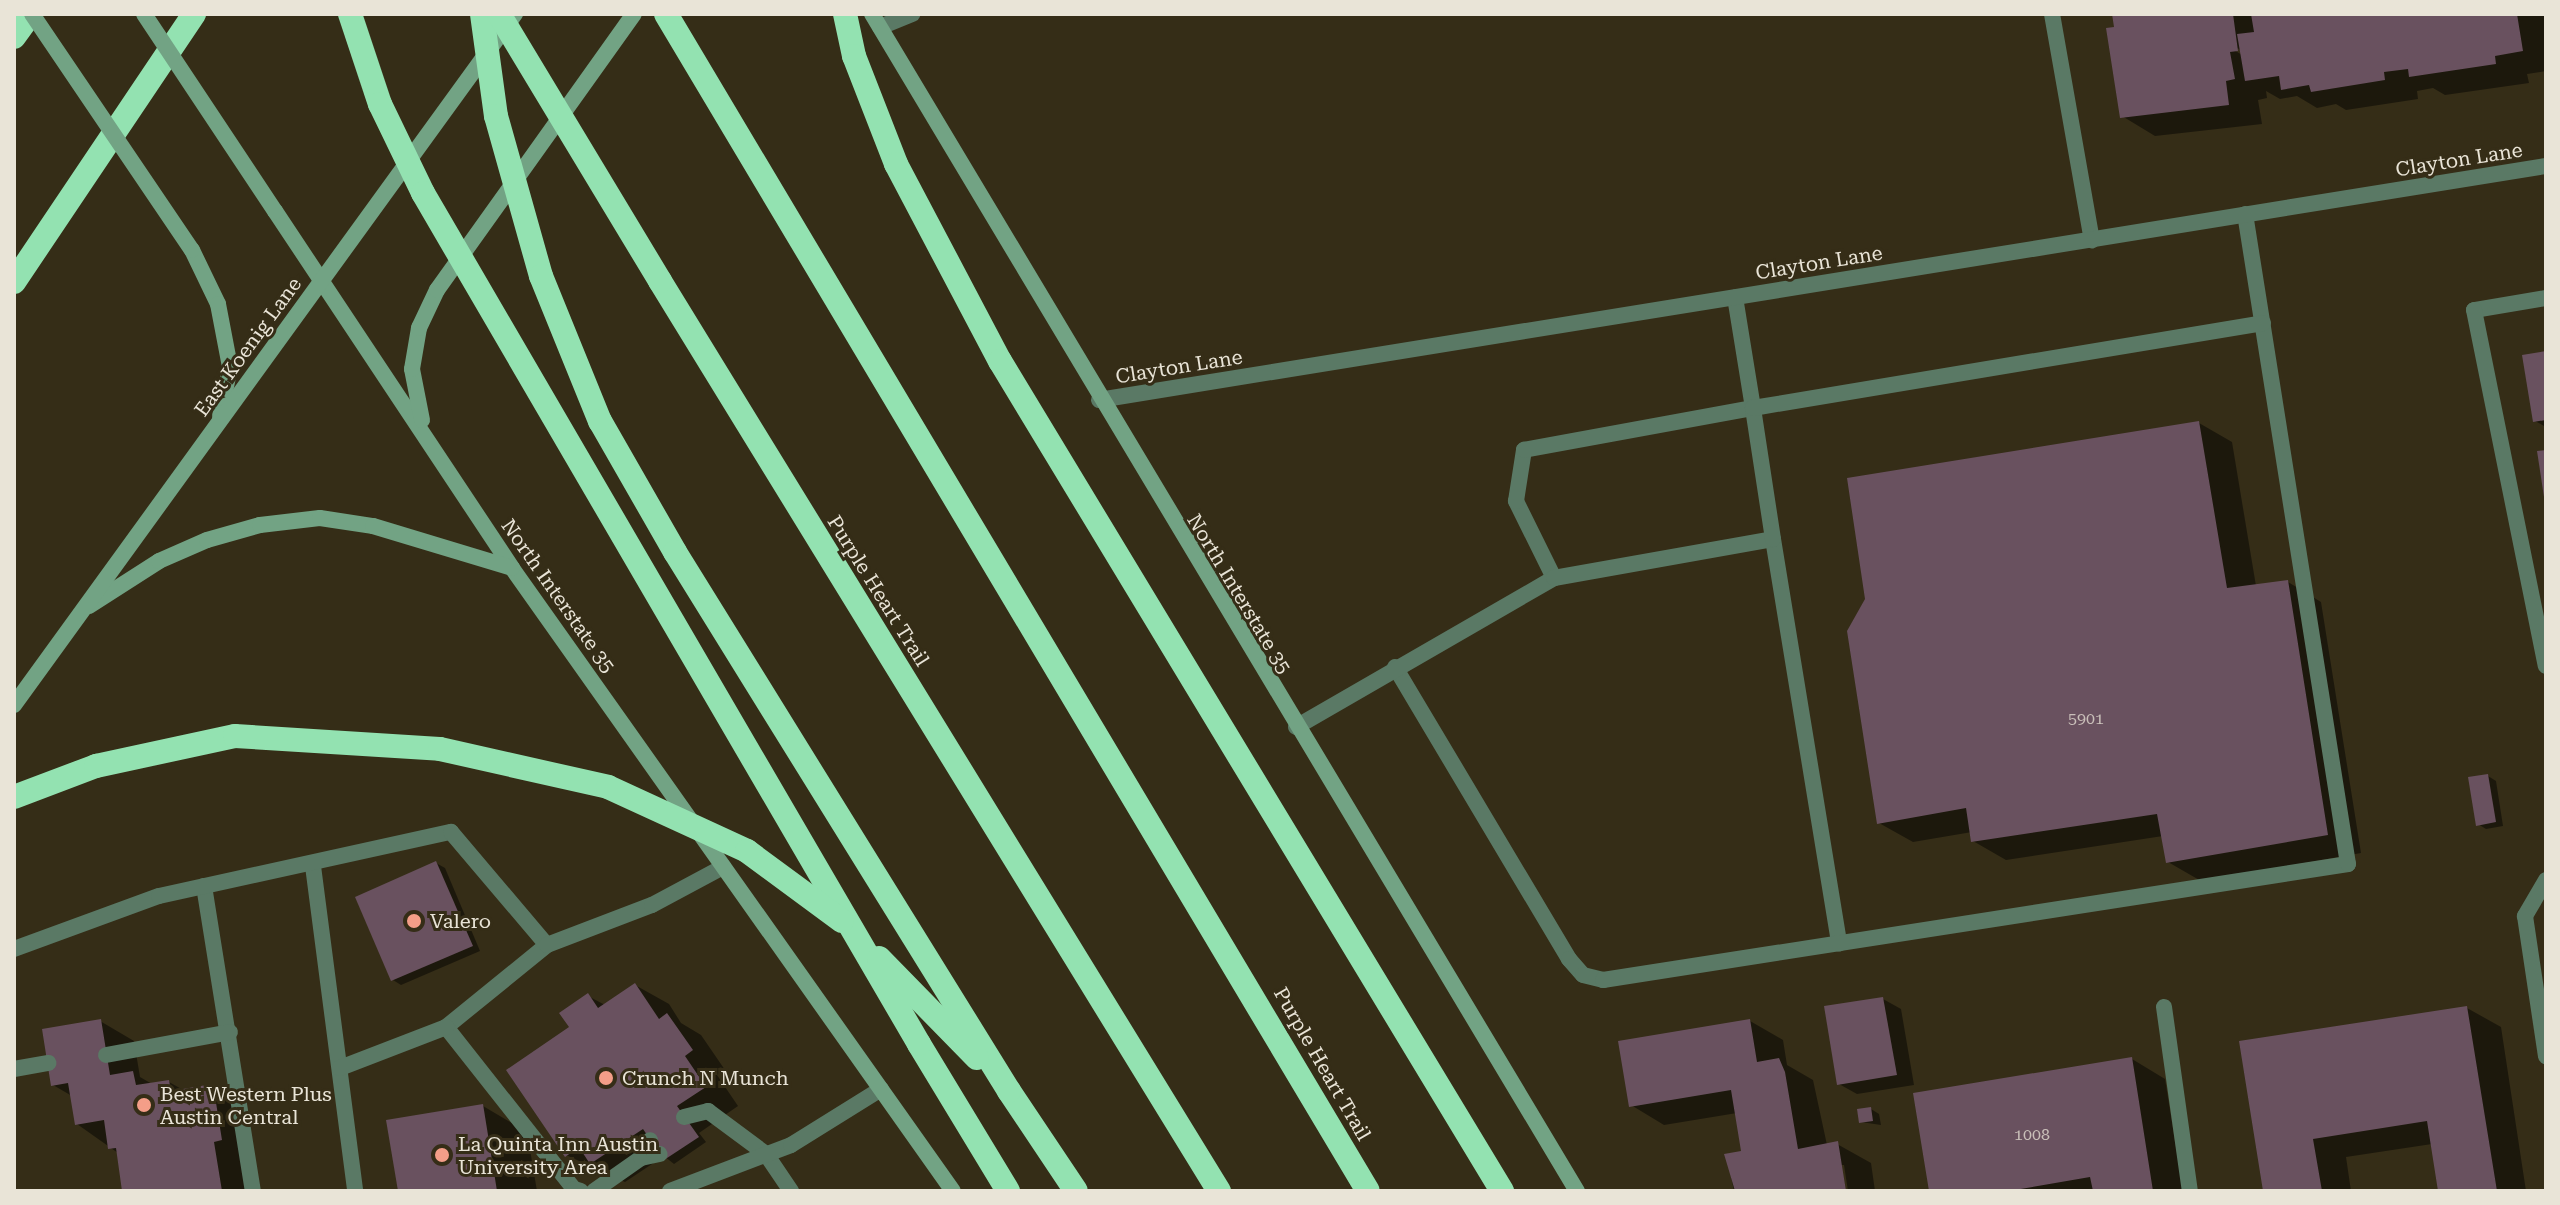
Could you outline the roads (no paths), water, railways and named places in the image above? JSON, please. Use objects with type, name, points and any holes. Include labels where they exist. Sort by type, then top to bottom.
[{"type":"highway","points":[[14,37],[31,14]]},
{"type":"highway","points":[[14,282],[194,14]]},
{"type":"highway","points":[[350,14],[380,104],[423,193],[919,1044],[1008,1191]]},
{"type":"highway","points":[[482,14],[496,116],[537,261],[600,421],[675,552],[1009,1091],[1076,1191]]},
{"type":"highway","name":"Purple Heart Trail","points":[[499,14],[1219,1191]]},
{"type":"highway","name":"Purple Heart Trail","points":[[666,14],[1368,1191]]},
{"type":"highway","points":[[845,14],[875,117],[930,236],[1000,361],[1502,1191]]},
{"type":"highway","points":[[14,797],[96,766],[235,736],[440,749],[608,787],[747,851],[846,924],[1009,1091]]},
{"type":"main road","points":[[31,14],[192,250],[218,304],[230,367],[219,421]]},
{"type":"main road","name":"North Interstate 35","points":[[144,14],[425,430],[512,568],[953,1191]]},
{"type":"main road","name":"East Koenig Lane","points":[[14,705],[515,14]]},
{"type":"main road","points":[[425,430],[412,369],[419,328],[437,290],[634,14]]},
{"type":"main road","name":"North Interstate 35","points":[[878,18],[1099,400],[1577,1191]]},
{"type":"main road","points":[[81,611],[159,561],[207,540],[260,525],[320,518],[373,526],[512,568]]},
{"type":"street","points":[[878,18],[912,14]]},
{"type":"street","points":[[2052,14],[2092,240]]},
{"type":"street","name":"Clayton Lane","points":[[1099,400],[2546,166]]},
{"type":"street","points":[[1395,667],[1569,959],[1583,975],[1603,980],[2348,864],[2245,214]]},
{"type":"street","points":[[1735,297],[1839,944]]},
{"type":"street","points":[[2546,298],[2474,310],[2546,666]]},
{"type":"street","points":[[1554,578],[1516,501],[1524,450],[1753,408],[2263,323]]},
{"type":"street","points":[[1296,727],[1395,667],[1554,578],[1773,539]]},
{"type":"street","points":[[14,949],[159,896],[313,866],[451,832],[547,945]]},
{"type":"street","points":[[313,866],[355,1191]]},
{"type":"street","points":[[340,1068],[446,1027],[547,945],[652,905],[723,867]]},
{"type":"street","points":[[2546,880],[2525,916],[2546,1056]]},
{"type":"street","points":[[204,886],[230,1032],[253,1191]]},
{"type":"street","points":[[2164,1007],[2190,1191]]},
{"type":"street","points":[[446,1027],[574,1189],[581,1191]]},
{"type":"street","points":[[106,1055],[230,1032]]},
{"type":"street","points":[[14,1069],[48,1063]]},
{"type":"street","points":[[670,1191],[791,1145],[881,1089]]},
{"type":"street","points":[[708,1111],[766,1154],[791,1191]]},
{"type":"street","points":[[684,1117],[708,1111]]},
{"type":"street","points":[[694,1131],[708,1111]]},
{"type":"street","points":[[641,1158],[650,1140]]},
{"type":"street","points":[[594,1191],[641,1158],[660,1154]]},
{"type":"place","name":"Valero","points":[[414,921]]},
{"type":"place","name":"Crunch N Munch","points":[[606,1078]]},
{"type":"place","name":"Best Western Plus Austin Central","points":[[144,1105]]},
{"type":"place","name":"La Quinta Inn Austin University Area","points":[[442,1155]]}]
